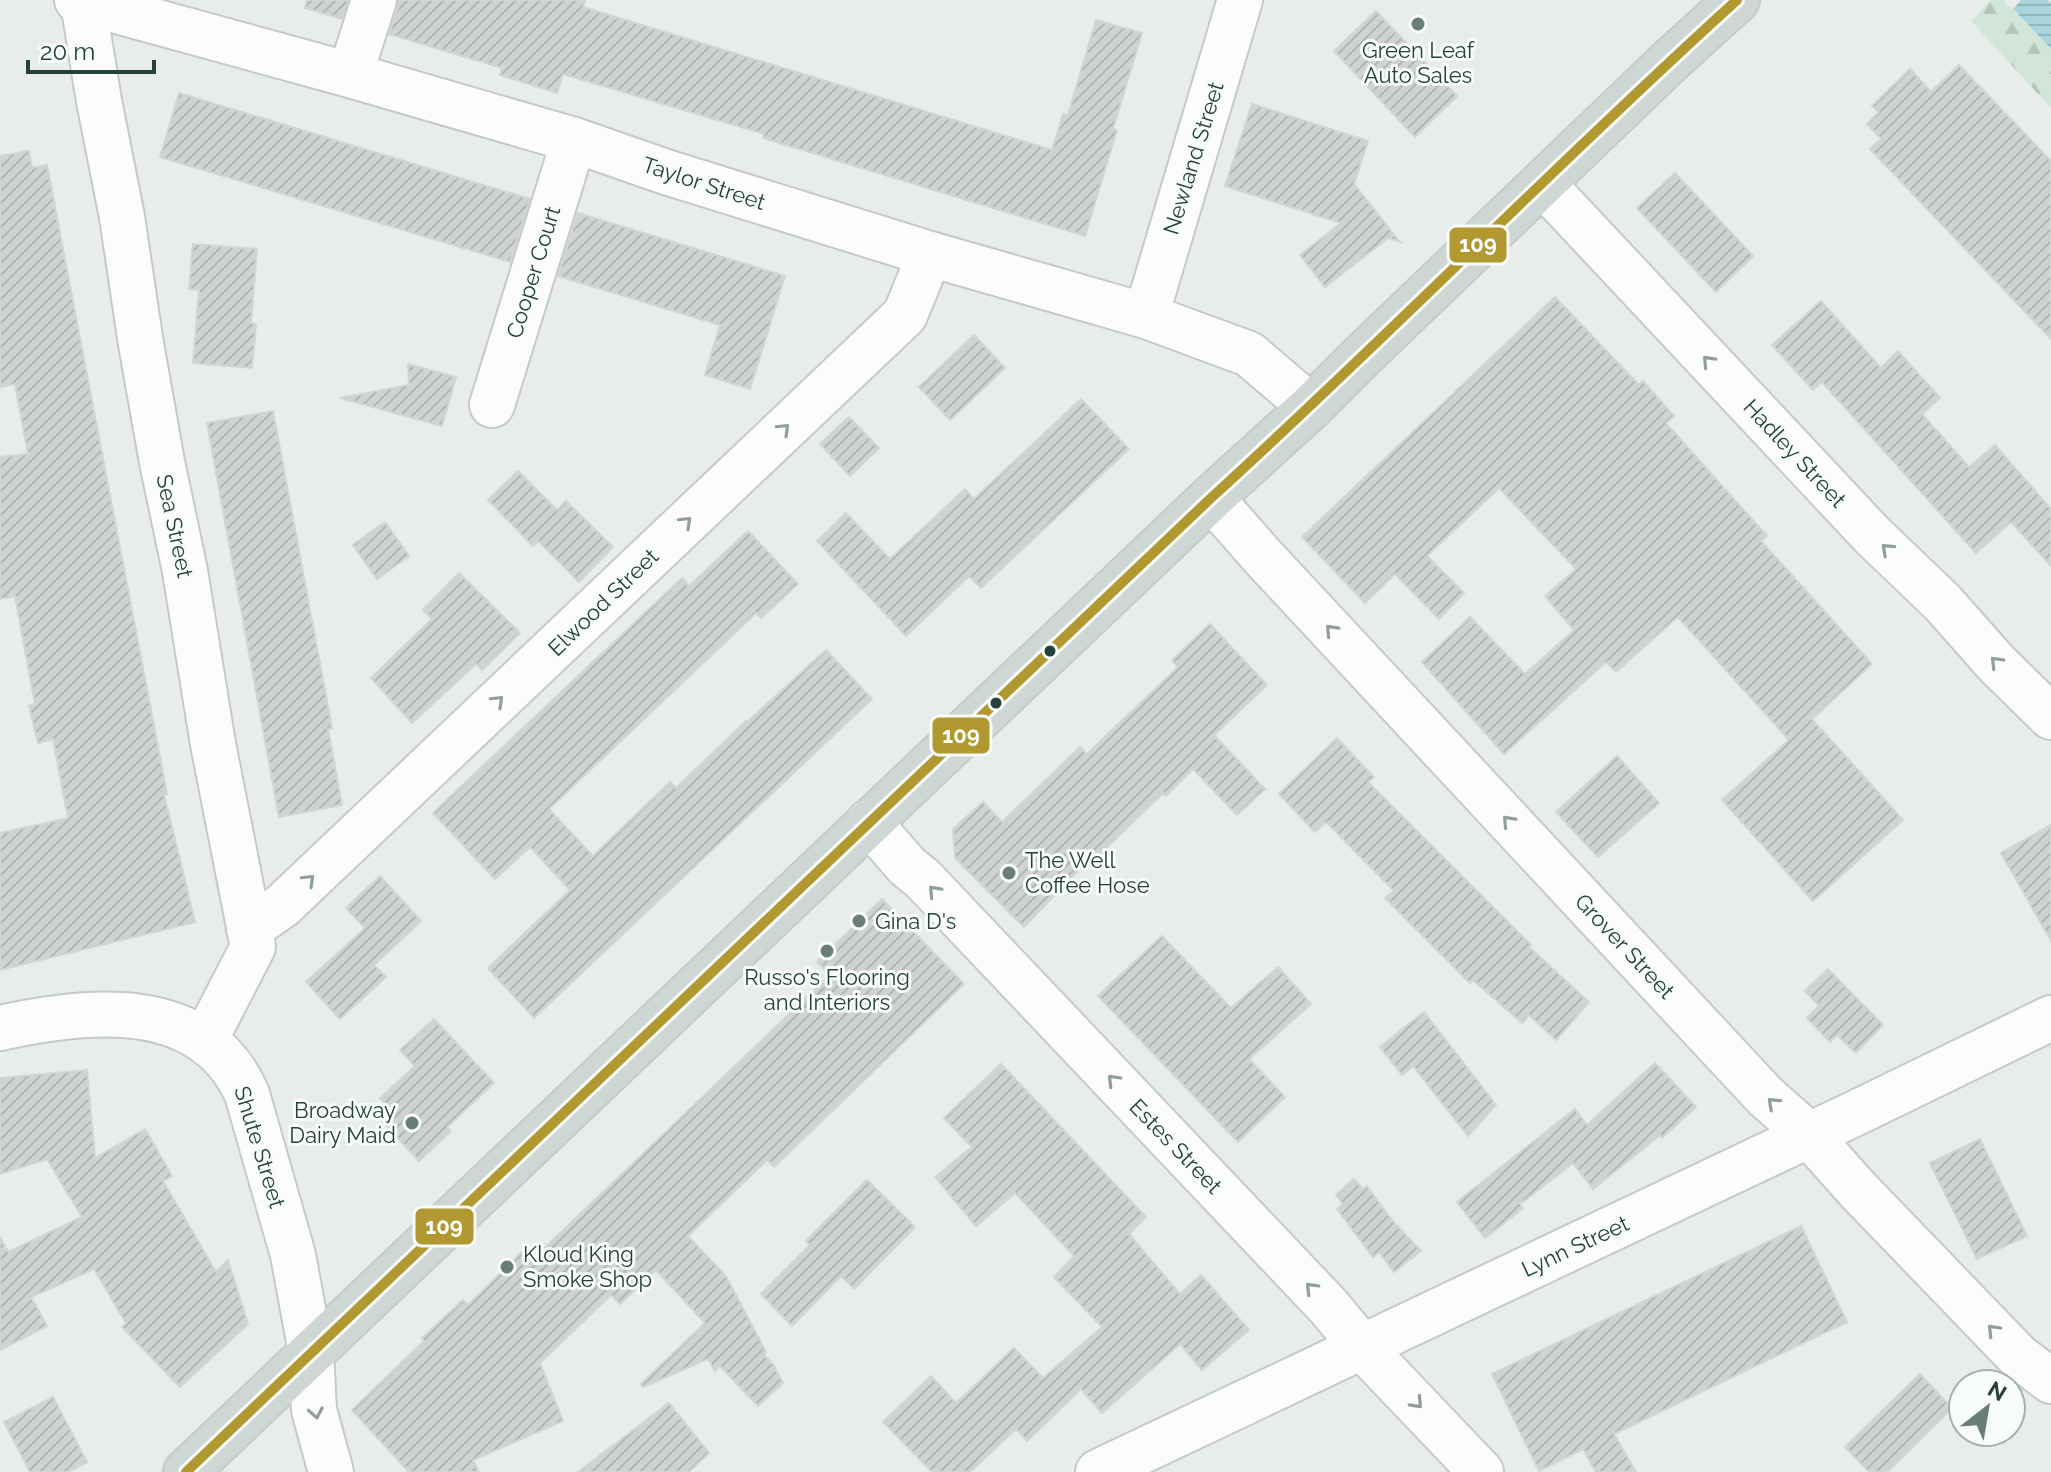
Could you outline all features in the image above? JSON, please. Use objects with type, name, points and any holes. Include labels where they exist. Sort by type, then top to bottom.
[{"type":"main road","points":[[186,1472],[1737,0]]},
{"type":"street","points":[[350,75],[374,0]]},
{"type":"street","name":"Newland Street","points":[[1146,316],[1240,0]]},
{"type":"street","name":"Taylor Street","points":[[80,1],[574,140],[666,172],[930,254],[1146,316],[1249,354],[1311,407]]},
{"type":"street","name":"Sea Street","points":[[80,1],[122,217],[143,359],[185,571],[213,744],[253,947],[205,1040]]},
{"type":"street","name":"Cooper Court","points":[[492,405],[574,140]]},
{"type":"street","name":"Hadley Street","points":[[1543,184],[1872,535],[1943,603],[1996,663],[2051,717]]},
{"type":"street","name":"Elwood Street","points":[[249,929],[282,906],[905,315],[930,254]]},
{"type":"street","name":"Grover Street","points":[[1211,498],[1765,1096],[1809,1135],[2018,1356],[2051,1381]]},
{"type":"street","name":"Estes Street","points":[[869,822],[907,866],[923,879],[1329,1307],[1362,1347],[1481,1472]]},
{"type":"street","name":"Shute Street","points":[[0,1028],[68,1015],[122,1014],[153,1019],[205,1040],[240,1079],[293,1255],[311,1352],[314,1410],[331,1472]]},
{"type":"street","name":"Lynn Street","points":[[1098,1472],[2051,1018]]},
{"type":"green space","points":[[1991,0],[2003,0],[2051,49],[2051,108],[1971,21]]},
{"type":"water","points":[[2021,0],[2048,0],[2051,3],[2051,49],[2013,9]]},
{"type":"building","points":[[307,0],[348,0],[342,19],[305,8]]},
{"type":"building","points":[[398,0],[585,0],[583,7],[1052,150],[1063,114],[1068,115],[1096,20],[1142,33],[1085,236],[563,74],[557,93],[500,75],[502,68],[389,34]]},
{"type":"building","points":[[1376,11],[1457,96],[1415,137],[1334,51]]},
{"type":"building","points":[[1959,65],[2051,161],[2051,339],[1870,149],[1881,139],[1867,124],[1879,112],[1872,106],[1910,69],[1931,92]]},
{"type":"building","points":[[179,93],[530,199],[510,262],[160,157]]},
{"type":"building","points":[[1252,104],[1368,141],[1354,184],[1400,242],[1388,238],[1325,287],[1300,255],[1341,223],[1225,186]]},
{"type":"building","points":[[29,151],[32,168],[47,165],[167,794],[164,794],[195,922],[0,970],[0,833],[68,818],[53,739],[38,743],[29,706],[35,704],[15,596],[0,599],[0,457],[28,454],[15,384],[0,387],[0,156]]},
{"type":"building","points":[[1675,173],[1753,256],[1716,292],[1637,208]]},
{"type":"building","points":[[578,213],[785,276],[750,389],[705,375],[720,325],[558,276]]},
{"type":"building","points":[[193,244],[257,249],[251,323],[256,324],[252,368],[193,363],[199,290],[189,289]]},
{"type":"building","points":[[1555,297],[1639,385],[1643,381],[1674,416],[1666,423],[1767,536],[1761,541],[1872,664],[1812,719],[1903,820],[1813,901],[1722,800],[1789,740],[1678,617],[1616,672],[1606,662],[1504,754],[1422,662],[1470,617],[1525,674],[1574,630],[1545,596],[1576,569],[1499,488],[1427,556],[1464,593],[1439,619],[1395,574],[1365,603],[1302,537]]},
{"type":"building","points":[[1821,301],[1881,368],[1898,351],[1940,398],[1922,414],[1969,467],[1995,445],[2051,509],[2051,566],[2011,522],[1976,553],[1822,382],[1813,390],[1772,345]]},
{"type":"building","points":[[974,335],[1005,368],[950,420],[919,387]]},
{"type":"building","points":[[408,364],[456,377],[442,426],[340,398],[409,385]]},
{"type":"building","points":[[1081,399],[1129,449],[981,588],[969,576],[906,636],[817,541],[846,513],[890,559],[965,489],[974,499]]},
{"type":"building","points":[[273,411],[332,728],[328,729],[342,805],[279,817],[207,423]]},
{"type":"building","points":[[849,417],[879,448],[850,476],[820,444]]},
{"type":"building","points":[[518,471],[557,510],[566,501],[613,547],[579,582],[538,541],[533,546],[488,500]]},
{"type":"building","points":[[385,522],[409,556],[377,579],[353,545]]},
{"type":"building","points":[[748,531],[798,584],[761,618],[756,613],[549,809],[593,856],[670,782],[676,788],[826,650],[872,699],[534,1018],[488,968],[570,890],[530,847],[495,879],[433,813],[682,578],[689,586]]},
{"type":"building","points":[[459,573],[520,633],[482,670],[476,664],[412,723],[371,678],[432,619],[423,610]]},
{"type":"building","points":[[1210,624],[1267,685],[1214,735],[1265,789],[1237,815],[1193,769],[1166,796],[1163,793],[1100,854],[1097,851],[1024,927],[955,858],[953,829],[983,802],[1002,822],[1080,747],[1087,754],[1178,667],[1172,660]]},
{"type":"building","points":[[1337,738],[1374,777],[1368,782],[1531,945],[1529,947],[1589,1002],[1556,1040],[1529,1015],[1522,1023],[1473,980],[1470,983],[1385,898],[1394,891],[1326,822],[1315,832],[1279,794]]},
{"type":"building","points":[[1617,756],[1659,803],[1598,857],[1556,812]]},
{"type":"building","points":[[2051,825],[2051,941],[2001,853]]},
{"type":"building","points":[[380,876],[421,921],[374,965],[386,977],[340,1019],[306,982],[365,928],[346,908]]},
{"type":"building","points":[[882,899],[964,984],[774,1167],[767,1160],[688,1236],[726,1276],[766,1352],[764,1355],[783,1383],[758,1406],[720,1366],[715,1371],[708,1359],[643,1387],[641,1384],[705,1323],[656,1270],[620,1304],[611,1295],[540,1363],[563,1421],[473,1460],[479,1472],[409,1472],[352,1410],[463,1300],[468,1305],[526,1248],[535,1257],[830,975],[817,962]]},
{"type":"building","points":[[1162,936],[1231,1008],[1278,967],[1311,1004],[1249,1059],[1285,1097],[1238,1142],[1098,996]]},
{"type":"building","points":[[1828,969],[1883,1025],[1856,1053],[1837,1035],[1830,1042],[1807,1018],[1819,1006],[1805,991]]},
{"type":"building","points":[[1424,1012],[1496,1105],[1468,1136],[1413,1066],[1402,1075],[1380,1047]]},
{"type":"building","points":[[434,1019],[494,1083],[447,1127],[451,1131],[419,1161],[383,1122],[393,1112],[380,1098],[415,1066],[400,1050]]},
{"type":"building","points":[[1655,1063],[1696,1107],[1662,1138],[1660,1135],[1593,1189],[1573,1163],[1520,1204],[1523,1208],[1485,1238],[1457,1202],[1575,1109],[1587,1125]]},
{"type":"building","points":[[1001,1064],[1146,1217],[1129,1234],[1180,1294],[1201,1275],[1249,1330],[1202,1370],[1180,1344],[1102,1413],[1081,1389],[1027,1441],[1016,1429],[970,1472],[932,1472],[883,1422],[931,1376],[956,1403],[1014,1348],[1043,1378],[1102,1327],[1054,1277],[1074,1256],[1015,1193],[976,1226],[935,1177],[972,1147],[944,1118]]},
{"type":"building","points":[[87,1070],[95,1158],[145,1129],[172,1176],[163,1181],[216,1272],[228,1260],[248,1324],[180,1387],[122,1327],[126,1323],[94,1269],[31,1297],[47,1326],[0,1350],[0,1237],[8,1252],[82,1217],[47,1159],[0,1174],[0,1078]]},
{"type":"building","points":[[1980,1139],[2027,1236],[1977,1259],[1930,1163]]},
{"type":"building","points":[[1354,1179],[1363,1189],[1367,1186],[1391,1219],[1421,1251],[1394,1272],[1379,1252],[1373,1257],[1337,1209],[1343,1204],[1336,1195]]},
{"type":"building","points":[[867,1180],[915,1227],[854,1289],[841,1276],[792,1326],[761,1294],[810,1245],[806,1241]]},
{"type":"building","points":[[1801,1226],[1847,1322],[1614,1434],[1636,1472],[1596,1472],[1583,1449],[1539,1471],[1492,1374]]},
{"type":"building","points":[[1920,1374],[1947,1403],[1947,1413],[1887,1472],[1869,1472],[1845,1447]]},
{"type":"building","points":[[53,1397],[87,1462],[68,1472],[30,1472],[4,1422]]},
{"type":"building","points":[[669,1403],[709,1453],[689,1472],[578,1472]]},
{"type":"transit line","name":"109","points":[[186,1472],[1737,0]]},
{"type":"place","name":"Green Leaf Auto Sales","points":[[1418,24]]},
{"type":"place","name":"The Well Coffee Hose","points":[[1009,873]]},
{"type":"place","name":"Gina D's","points":[[859,921]]},
{"type":"place","name":"Russo's Flooring and Interiors","points":[[827,951]]},
{"type":"place","name":"Broadway Dairy Maid","points":[[412,1123]]},
{"type":"place","name":"Kloud King Smoke Shop","points":[[507,1267]]}]
